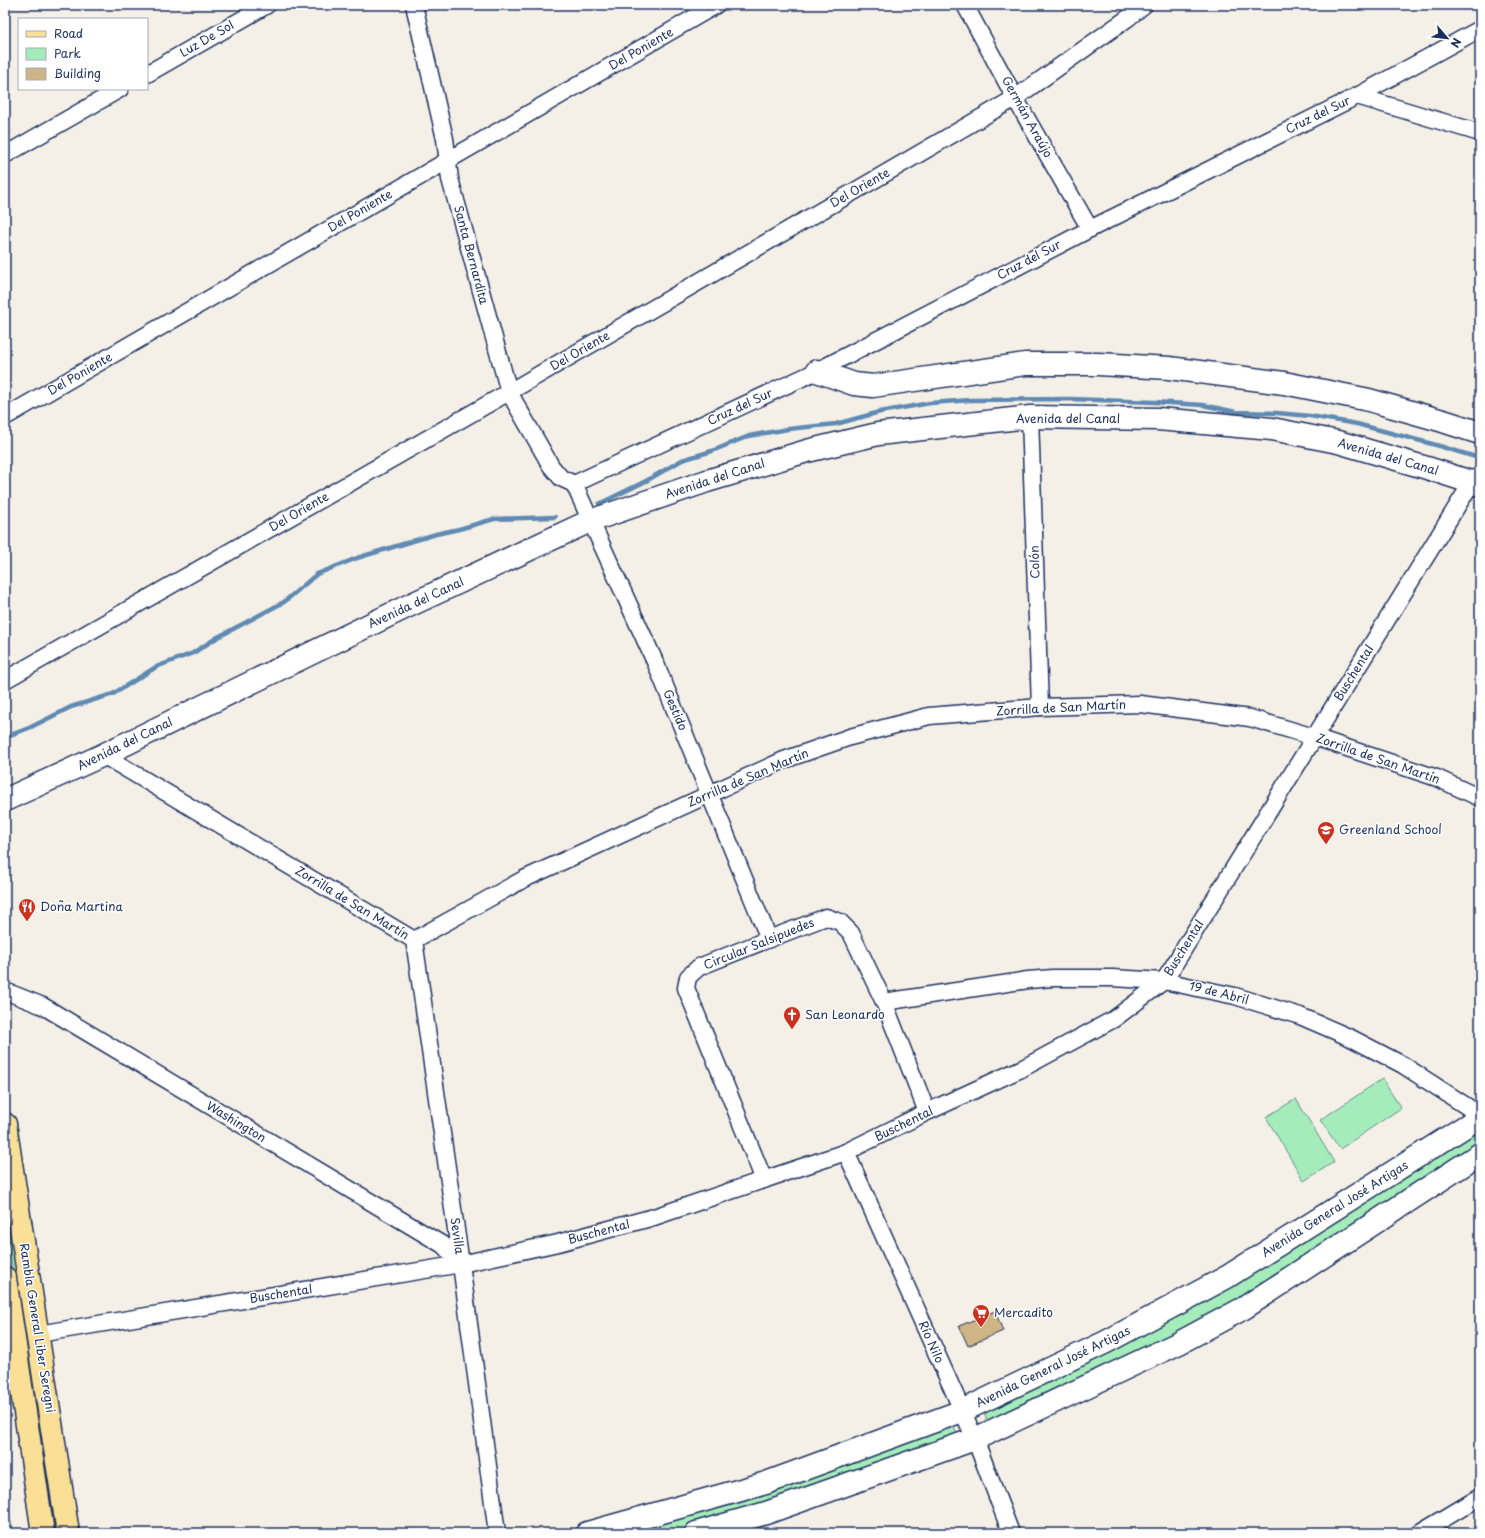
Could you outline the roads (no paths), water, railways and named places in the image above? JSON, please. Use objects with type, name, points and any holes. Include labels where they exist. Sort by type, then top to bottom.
[{"type":"main road","name":"Rambla General Liber Seregni","points":[[5,1124],[68,1533]]},
{"type":"main road","name":"Rambla General Liber Seregni","points":[[5,1278],[43,1533]]},
{"type":"street","name":"Luz De Sol","points":[[148,73],[267,5]]},
{"type":"street","name":"Santa Bernardita","points":[[414,5],[445,139],[450,179],[509,392],[551,466],[561,478],[574,484]]},
{"type":"street","name":"Del Poniente","points":[[5,417],[716,5]]},
{"type":"street","name":"Germán Araújo","points":[[965,5],[1015,98],[1090,228]]},
{"type":"street","name":"Del Oriente","points":[[5,680],[509,392],[1015,98],[1144,5]]},
{"type":"street","name":"Cruz del Sur","points":[[574,484],[817,371],[1090,228],[1357,96],[1480,30]]},
{"type":"street","points":[[5,154],[118,90]]},
{"type":"street","points":[[1357,96],[1480,133]]},
{"type":"street","points":[[817,371],[854,384],[873,386],[1025,364],[1098,364],[1169,368],[1284,383],[1369,400],[1480,433]]},
{"type":"street","name":"Avenida del Canal","points":[[5,800],[103,755],[406,607],[590,521],[707,481],[807,451],[878,434],[1030,417],[1158,419],[1272,429],[1338,442],[1477,481]]},
{"type":"street","name":"Colón","points":[[1030,417],[1040,707]]},
{"type":"street","name":"Buschental","points":[[38,1334],[461,1264],[558,1243],[654,1217],[846,1152],[1023,1068],[1114,1019],[1164,981],[1314,737],[1477,481]]},
{"type":"street","name":"Gestido","points":[[574,484],[656,664],[769,939]]},
{"type":"street","name":"Zorrilla de San Martín","points":[[103,755],[414,940],[524,879],[784,760],[850,737],[928,716],[1040,707],[1140,704],[1250,718],[1314,737],[1437,778],[1480,798]]},
{"type":"street","name":"Circular Salsipuedes","points":[[764,1180],[686,988],[688,977],[700,967],[826,917],[840,922],[851,933],[884,1002],[928,1112]]},
{"type":"street","name":"Sevilla","points":[[414,940],[461,1264],[497,1533]]},
{"type":"street","name":"19 de Abril","points":[[884,1002],[1028,980],[1053,978],[1112,978],[1164,981],[1235,996],[1307,1019],[1351,1038],[1403,1065],[1480,1116]]},
{"type":"street","name":"Washington","points":[[5,991],[43,1006],[443,1245],[461,1264]]},
{"type":"street","name":"Avenida General José Artigas","points":[[587,1533],[766,1483],[962,1411],[1106,1342],[1227,1277],[1480,1116]]},
{"type":"street","name":"Río Nilo","points":[[846,1152],[975,1439],[1011,1533]]},
{"type":"street","points":[[696,1533],[766,1513],[975,1439],[1179,1343],[1244,1308],[1480,1154]]},
{"type":"street","points":[[1420,1533],[1480,1497]]},
{"type":"waterway","points":[[599,504],[646,481],[682,460],[712,451],[749,436],[788,429],[836,424],[880,412],[930,403],[971,400],[1070,399],[1154,402],[1203,405],[1236,412],[1277,413],[1310,416],[1357,424],[1479,458]]},
{"type":"waterway","points":[[5,737],[29,728],[71,707],[113,694],[156,667],[193,653],[218,637],[284,602],[317,574],[357,558],[436,534],[494,519],[555,517]]},
{"type":"place","name":"Greenland School","points":[[1326,845]]},
{"type":"place","name":"Doña Martina","points":[[27,922]]},
{"type":"place","name":"San Leonardo","points":[[792,1030]]},
{"type":"place","name":"Mercadito","points":[[981,1328]]}]
